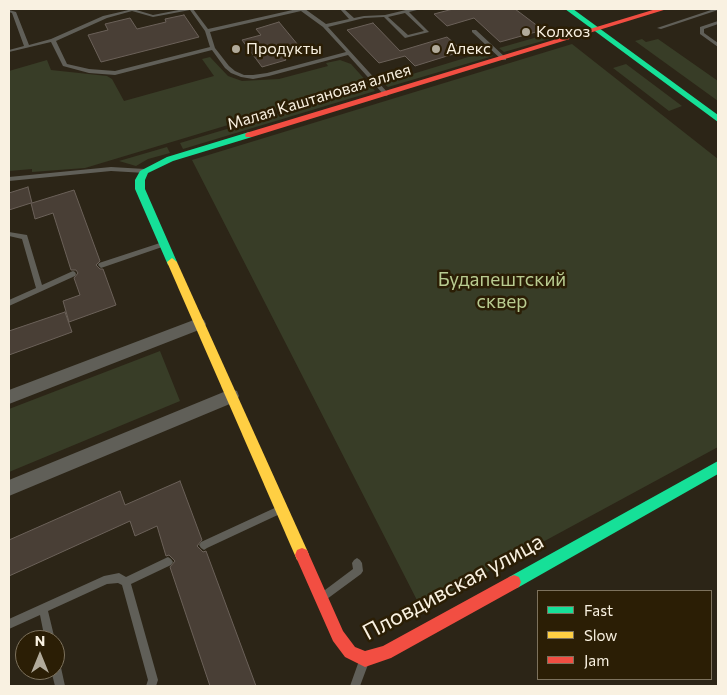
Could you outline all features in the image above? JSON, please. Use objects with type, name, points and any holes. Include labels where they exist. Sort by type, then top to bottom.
[{"type":"street","points":[[569,9],[603,28],[718,107]]},
{"type":"street","points":[[583,9],[603,28],[718,119]]},
{"type":"street","name":"Малая Каштановая аллея","points":[[142,176],[170,159],[504,59],[663,9]]},
{"type":"street","points":[[9,397],[199,324],[140,190],[142,176]]},
{"type":"street","name":"Пловдивская улица","points":[[199,324],[338,636],[350,652],[365,659],[393,648],[718,467]]},
{"type":"street","points":[[9,488],[231,396]]},
{"type":"lane","points":[[9,50],[52,40],[105,17],[132,10],[153,16],[190,9],[207,31],[213,48],[226,67],[243,76],[267,75],[348,53]]},
{"type":"lane","points":[[207,31],[302,9],[324,26],[386,94]]},
{"type":"lane","points":[[342,9],[352,19]]},
{"type":"lane","points":[[324,26],[352,19],[385,16],[415,9]]},
{"type":"lane","points":[[659,28],[718,9]]},
{"type":"lane","points":[[9,11],[14,12],[27,46]]},
{"type":"lane","points":[[385,16],[407,37],[427,32],[406,11]]},
{"type":"lane","points":[[718,22],[702,28],[702,34],[718,45]]},
{"type":"lane","points":[[474,31],[504,59]]},
{"type":"lane","points":[[52,40],[65,66],[108,73],[115,73],[213,48]]},
{"type":"lane","points":[[9,179],[111,169],[142,176]]},
{"type":"lane","points":[[9,234],[25,237],[40,289]]},
{"type":"lane","points":[[101,265],[163,244]]},
{"type":"lane","points":[[9,303],[73,274]]},
{"type":"lane","points":[[204,545],[281,509]]},
{"type":"lane","points":[[126,582],[168,562]]},
{"type":"lane","points":[[321,599],[358,571],[357,563]]},
{"type":"lane","points":[[9,624],[108,579],[119,578],[126,582],[153,680],[151,686]]},
{"type":"lane","points":[[43,608],[48,630]]},
{"type":"lane","points":[[355,686],[365,659]]},
{"type":"green space","points":[[555,32],[560,36],[504,52],[499,48]]},
{"type":"green space","points":[[642,39],[646,42],[658,39],[718,81],[718,101],[635,41]]},
{"type":"green space","name":"Будапештский сквер","points":[[572,44],[718,159],[718,447],[421,608],[192,160]]},
{"type":"green space","points":[[488,51],[493,56],[388,87],[383,83]]},
{"type":"green space","points":[[210,57],[228,76],[242,81],[279,79],[328,66],[326,63],[340,60],[351,64],[368,83],[85,168],[32,172],[32,169],[9,171],[9,71],[47,60],[51,70],[107,76],[112,79],[124,101],[214,76],[202,59]]},
{"type":"green space","points":[[626,64],[682,106],[669,111],[613,68]]},
{"type":"green space","points":[[371,86],[375,91],[183,149],[180,143]]},
{"type":"green space","points":[[167,147],[170,153],[148,159],[136,166],[119,161]]},
{"type":"green space","points":[[160,351],[180,401],[9,472],[9,409]]},
{"type":"building","points":[[453,9],[515,9],[543,30],[500,42],[474,18],[447,26],[434,14]]},
{"type":"building","points":[[184,15],[199,37],[101,62],[88,35],[108,30],[105,24],[130,18],[137,29],[166,22],[165,19]]},
{"type":"building","points":[[279,22],[298,45],[279,51],[286,60],[262,67],[242,40],[261,35],[256,29]]},
{"type":"building","points":[[373,23],[400,51],[447,37],[463,51],[415,66],[405,56],[379,63],[347,30]]},
{"type":"building","points":[[28,187],[32,203],[74,190],[100,261],[96,265],[103,269],[116,305],[69,322],[63,301],[80,295],[74,278],[78,273],[76,270],[71,270],[53,213],[35,219],[31,203],[9,210],[9,193]]},
{"type":"building","points":[[65,312],[72,332],[9,355],[9,331]]},
{"type":"building","points":[[180,481],[202,540],[197,546],[203,552],[206,551],[256,686],[210,686],[170,567],[175,561],[169,555],[166,556],[157,526],[135,536],[130,521],[9,576],[9,540],[120,491],[125,505]]},
{"type":"traffic: fast","points":[[569,9],[718,119]]},
{"type":"traffic: fast","points":[[172,262],[140,189],[140,180],[145,171],[170,159],[249,135]]},
{"type":"traffic: fast","points":[[514,582],[718,467]]},
{"type":"traffic: slow","points":[[172,262],[302,555]]},
{"type":"traffic: jam","points":[[249,135],[663,9]]},
{"type":"traffic: jam","points":[[302,555],[338,636],[350,652],[365,659],[386,653],[514,582]]},
{"type":"place","name":"Колхоз","points":[[526,32]]},
{"type":"place","name":"Продукты","points":[[236,49]]},
{"type":"place","name":"Алекс","points":[[436,49]]}]
